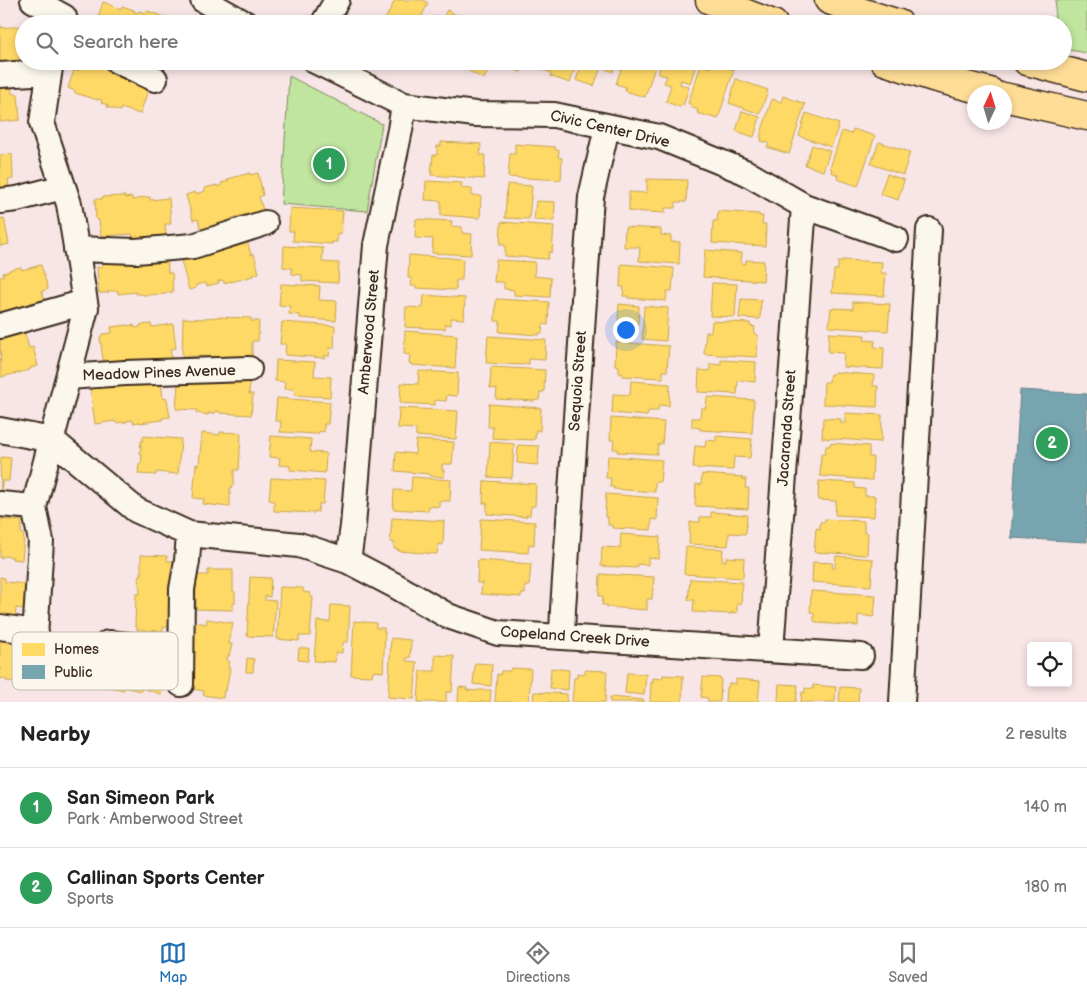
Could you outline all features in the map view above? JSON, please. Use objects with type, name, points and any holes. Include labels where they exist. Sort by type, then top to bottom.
[{"type":"main road","points":[[710,0],[749,15]]},
{"type":"main road","points":[[829,0],[870,15]]},
{"type":"main road","points":[[911,70],[967,86]]},
{"type":"main road","points":[[1061,70],[1087,77]]},
{"type":"main road","points":[[1012,99],[1087,116]]},
{"type":"street","points":[[33,0],[66,14]]},
{"type":"street","points":[[328,15],[337,0]]},
{"type":"street","points":[[209,1],[232,15]]},
{"type":"street","points":[[0,75],[28,70]]},
{"type":"street","name":"Meadow Pines Avenue","points":[[36,632],[41,541],[34,507],[86,308],[69,204],[42,123],[49,70]]},
{"type":"street","points":[[136,70],[154,79]]},
{"type":"street","name":"Civic Center Drive","points":[[333,70],[404,105],[475,114],[554,115],[659,137],[745,172],[804,206],[896,239]]},
{"type":"street","name":"Amberwood Street","points":[[348,561],[353,526],[376,245],[404,105]]},
{"type":"street","name":"Sequoia Street","points":[[562,636],[562,609],[591,197],[607,127]]},
{"type":"street","points":[[0,201],[17,199],[63,187]]},
{"type":"street","name":"Jacaranda Street","points":[[771,650],[804,206]]},
{"type":"street","points":[[76,250],[136,251],[194,246],[265,222]]},
{"type":"street","points":[[902,702],[930,230]]},
{"type":"street","points":[[0,326],[85,302]]},
{"type":"street","name":"Meadow Pines Avenue","points":[[68,377],[124,372],[249,369]]},
{"type":"street","name":"Copeland Creek Drive","points":[[0,430],[52,440],[136,510],[189,534],[299,545],[348,561],[448,616],[498,632],[861,656]]},
{"type":"street","points":[[0,504],[34,507]]},
{"type":"street","points":[[181,684],[182,589],[189,534]]},
{"type":"street","points":[[0,627],[36,632]]},
{"type":"green space","points":[[1056,0],[1087,0],[1087,53],[1072,50],[1072,15],[1055,15]]},
{"type":"green space","points":[[289,76],[382,124],[367,211],[281,204]]},
{"type":"building: Homes","points":[[395,0],[423,0],[428,3],[422,15],[388,15]]},
{"type":"building: Homes","points":[[103,2],[121,9],[122,6],[138,13],[139,11],[146,13],[147,11],[159,15],[99,15]]},
{"type":"building: Homes","points":[[447,10],[456,15],[444,15]]},
{"type":"building: Homes","points":[[0,26],[2,28],[15,27],[15,64],[0,66]]},
{"type":"building: Homes","points":[[74,70],[128,70],[152,79],[140,114],[121,108],[120,111],[107,107],[108,105],[101,103],[102,100],[75,93],[75,91],[68,88]]},
{"type":"building: Homes","points":[[467,70],[488,70],[484,79]]},
{"type":"building: Homes","points":[[543,70],[574,70],[570,83],[550,76],[551,73]]},
{"type":"building: Homes","points":[[580,70],[600,70],[594,86],[576,80]]},
{"type":"building: Homes","points":[[621,70],[654,70],[645,97],[625,91],[626,87],[616,84]]},
{"type":"building: Homes","points":[[659,70],[694,70],[690,83],[681,80],[680,84],[689,87],[683,106],[681,105],[680,107],[666,102],[671,85],[664,83],[667,76],[658,74]]},
{"type":"building: Homes","points":[[699,70],[734,70],[718,119],[697,113],[698,110],[691,107],[692,105],[688,103]]},
{"type":"building: Homes","points":[[736,79],[768,90],[760,114],[729,103]]},
{"type":"building: Homes","points":[[11,83],[12,94],[18,94],[20,120],[0,122],[0,84]]},
{"type":"building: Homes","points":[[783,96],[805,104],[789,154],[767,147],[769,143],[761,141],[762,138],[760,137],[772,99],[781,102]]},
{"type":"building: Homes","points":[[742,111],[760,117],[754,137],[736,131]]},
{"type":"building: Homes","points":[[806,113],[839,124],[831,147],[799,136]]},
{"type":"building: Homes","points":[[853,129],[875,136],[858,186],[837,179],[838,175],[831,172],[832,169],[830,168],[842,131],[851,134]]},
{"type":"building: Homes","points":[[441,142],[481,144],[480,155],[485,155],[484,179],[431,175],[433,155],[437,155],[437,146],[441,146]]},
{"type":"building: Homes","points":[[879,142],[910,152],[903,175],[871,164]]},
{"type":"building: Homes","points":[[515,144],[555,147],[555,150],[559,150],[558,157],[562,158],[561,180],[508,177],[510,154],[515,154]]},
{"type":"building: Homes","points":[[812,145],[830,151],[823,171],[805,165]]},
{"type":"building: Homes","points":[[12,154],[13,179],[8,179],[9,190],[0,191],[0,155]]},
{"type":"building: Homes","points":[[250,173],[250,175],[258,173],[263,195],[259,197],[263,210],[232,218],[233,221],[201,230],[198,219],[193,220],[186,195],[205,191],[205,188],[217,185],[217,187],[222,185],[221,183],[228,181],[228,179]]},
{"type":"building: Homes","points":[[887,174],[904,180],[898,200],[880,194]]},
{"type":"building: Homes","points":[[647,179],[687,180],[686,202],[676,202],[675,208],[665,208],[665,213],[629,211],[629,192],[647,193]]},
{"type":"building: Homes","points":[[426,181],[462,183],[461,188],[472,189],[472,195],[481,196],[480,218],[441,215],[441,201],[425,200]]},
{"type":"building: Homes","points":[[507,184],[532,186],[529,219],[505,218]]},
{"type":"building: Homes","points":[[125,196],[125,198],[132,197],[132,200],[150,197],[150,200],[169,198],[171,224],[165,224],[166,236],[133,238],[132,234],[101,236],[99,220],[96,220],[95,199]]},
{"type":"building: Homes","points":[[536,201],[555,202],[554,221],[534,220]]},
{"type":"building: Homes","points":[[290,208],[343,211],[341,234],[337,233],[337,242],[332,242],[332,244],[293,241],[294,231],[289,231]]},
{"type":"building: Homes","points":[[718,211],[759,214],[759,216],[763,216],[762,224],[766,224],[765,246],[712,243],[713,221],[717,221]]},
{"type":"building: Homes","points":[[4,218],[9,244],[0,246],[0,219]]},
{"type":"building: Homes","points":[[416,219],[452,221],[451,226],[462,227],[462,233],[472,234],[471,255],[432,253],[433,239],[415,238]]},
{"type":"building: Homes","points":[[501,222],[554,226],[552,252],[549,252],[548,259],[505,256],[505,245],[500,245]]},
{"type":"building: Homes","points":[[625,227],[661,229],[661,235],[671,236],[671,242],[680,242],[679,264],[639,261],[640,247],[624,247]]},
{"type":"building: Homes","points":[[246,237],[251,255],[254,254],[259,273],[231,282],[224,283],[223,280],[207,286],[206,283],[196,285],[196,288],[189,290],[179,253]]},
{"type":"building: Homes","points":[[284,246],[323,248],[322,262],[339,263],[338,283],[302,281],[302,275],[292,274],[292,268],[283,267]]},
{"type":"building: Homes","points":[[705,250],[742,253],[741,263],[746,264],[746,260],[764,261],[763,281],[703,277]]},
{"type":"building: Homes","points":[[167,254],[168,273],[172,273],[173,292],[143,295],[136,294],[136,292],[118,294],[118,291],[99,293],[97,267],[102,267],[102,255]]},
{"type":"building: Homes","points":[[409,255],[463,259],[462,280],[456,280],[456,290],[416,288],[416,286],[411,286],[412,278],[408,278]]},
{"type":"building: Homes","points":[[496,260],[535,262],[534,276],[551,278],[550,297],[514,295],[514,290],[504,289],[504,282],[494,282]]},
{"type":"building: Homes","points":[[842,260],[882,262],[881,273],[886,273],[884,296],[832,293],[834,270],[838,270],[838,262],[842,262]]},
{"type":"building: Homes","points":[[621,264],[674,268],[672,291],[667,291],[666,301],[623,296],[624,287],[620,287]]},
{"type":"building: Homes","points":[[41,265],[48,289],[42,291],[45,302],[0,316],[0,277],[4,276],[3,273],[21,267],[22,270]]},
{"type":"building: Homes","points":[[712,283],[737,284],[735,317],[710,316]]},
{"type":"building: Homes","points":[[281,284],[320,286],[319,300],[337,301],[336,321],[300,318],[300,315],[289,314],[290,306],[279,305]]},
{"type":"building: Homes","points":[[424,295],[465,298],[464,319],[451,318],[451,325],[446,324],[445,329],[405,327],[406,307],[423,308]]},
{"type":"building: Homes","points":[[496,299],[549,302],[548,325],[543,324],[542,333],[539,333],[539,335],[499,332],[500,321],[495,321]]},
{"type":"building: Homes","points":[[741,299],[761,300],[760,319],[739,318]]},
{"type":"building: Homes","points":[[853,302],[890,304],[888,331],[829,327],[831,308],[853,309]]},
{"type":"building: Homes","points":[[619,304],[639,306],[638,324],[618,323]]},
{"type":"building: Homes","points":[[644,306],[668,308],[666,341],[642,339]]},
{"type":"building: Homes","points":[[217,317],[251,318],[251,321],[259,321],[258,341],[252,341],[252,357],[182,356],[183,318],[204,319]]},
{"type":"building: Homes","points":[[712,321],[750,323],[750,326],[755,327],[754,334],[758,335],[757,357],[704,354],[706,332],[711,332]]},
{"type":"building: Homes","points":[[282,322],[335,326],[334,348],[330,348],[329,356],[325,355],[325,358],[285,355],[286,344],[280,344]]},
{"type":"building: Homes","points":[[151,324],[152,327],[173,324],[176,348],[170,349],[172,361],[104,367],[100,337],[102,334],[112,333],[111,327],[134,325],[135,328],[140,327],[140,325]]},
{"type":"building: Homes","points":[[24,330],[29,348],[33,347],[38,366],[30,368],[30,370],[1,377],[0,337]]},
{"type":"building: Homes","points":[[405,331],[457,335],[455,368],[411,365],[409,363],[410,355],[404,354]]},
{"type":"building: Homes","points":[[829,333],[865,335],[864,340],[875,341],[874,347],[884,348],[883,369],[843,367],[844,353],[828,352]]},
{"type":"building: Homes","points":[[488,336],[546,340],[545,360],[529,359],[529,364],[523,365],[486,363]]},
{"type":"building: Homes","points":[[616,342],[669,346],[667,371],[663,371],[663,378],[622,376],[622,373],[619,373],[619,366],[615,365]]},
{"type":"building: Homes","points":[[276,360],[315,362],[314,376],[331,377],[330,397],[294,395],[295,389],[284,389],[285,382],[275,381]]},
{"type":"building: Homes","points":[[721,360],[756,362],[755,382],[738,380],[737,394],[698,392],[699,370],[710,371],[710,364],[721,365]]},
{"type":"building: Homes","points":[[491,367],[545,370],[544,392],[540,392],[539,400],[535,401],[496,399],[497,389],[490,388]]},
{"type":"building: Homes","points":[[419,371],[458,373],[457,396],[447,395],[446,401],[435,400],[435,405],[400,403],[401,383],[418,384]]},
{"type":"building: Homes","points":[[834,372],[874,375],[873,386],[878,386],[877,407],[823,404],[824,382],[829,382],[830,374],[834,374]]},
{"type":"building: Homes","points":[[184,373],[250,375],[249,394],[253,394],[251,415],[215,411],[214,414],[208,413],[208,415],[196,413],[197,410],[176,409],[178,384],[184,384]]},
{"type":"building: Homes","points":[[161,381],[163,398],[167,399],[170,417],[140,423],[133,423],[133,420],[95,424],[90,387],[128,382],[129,385]]},
{"type":"building: Homes","points":[[631,381],[670,384],[669,406],[659,405],[658,411],[648,411],[647,416],[612,413],[613,394],[630,395]]},
{"type":"building: Homes","points":[[707,397],[754,400],[752,433],[700,430],[700,428],[692,427],[692,418],[700,418],[701,408],[706,408]]},
{"type":"building: Homes","points":[[277,398],[330,402],[328,424],[324,424],[324,432],[319,431],[318,434],[280,432],[281,421],[275,421]]},
{"type":"building: Homes","points":[[489,404],[541,408],[540,431],[536,430],[535,439],[492,438],[493,427],[488,427]]},
{"type":"building: Homes","points":[[399,408],[458,411],[456,439],[416,436],[416,429],[398,428]]},
{"type":"building: Homes","points":[[845,413],[882,415],[881,442],[822,438],[823,418],[841,419],[840,423],[845,423]]},
{"type":"building: Homes","points":[[611,418],[664,422],[662,444],[658,444],[657,454],[617,452],[618,449],[613,449],[614,440],[610,440]]},
{"type":"building: Homes","points":[[220,432],[241,433],[239,470],[234,470],[234,485],[230,488],[230,507],[203,504],[204,499],[193,498],[196,464],[199,465],[202,433],[220,435]]},
{"type":"building: Homes","points":[[143,436],[181,439],[178,474],[156,472],[156,475],[138,474],[139,464],[141,464],[142,454],[140,454]]},
{"type":"building: Homes","points":[[271,436],[311,439],[310,452],[326,453],[325,473],[290,470],[290,466],[279,465],[280,458],[269,457]]},
{"type":"building: Homes","points":[[716,436],[752,439],[750,458],[734,457],[733,470],[693,468],[695,446],[705,447],[706,440],[716,441]]},
{"type":"building: Homes","points":[[416,440],[454,442],[452,464],[442,464],[444,477],[395,471],[396,452],[415,454]]},
{"type":"building: Homes","points":[[490,442],[514,444],[512,478],[488,477]]},
{"type":"building: Homes","points":[[830,443],[869,446],[869,457],[873,457],[872,480],[820,476],[821,454],[825,454],[826,446],[830,446]]},
{"type":"building: Homes","points":[[518,445],[539,446],[538,465],[517,463]]},
{"type":"building: Homes","points":[[608,456],[662,460],[660,482],[655,482],[655,492],[614,489],[614,487],[610,487],[611,478],[606,478]]},
{"type":"building: Homes","points":[[0,458],[11,458],[9,481],[2,481],[1,494]]},
{"type":"building: Homes","points":[[702,474],[742,477],[742,479],[746,479],[745,488],[749,488],[748,509],[695,506],[696,484],[701,485]]},
{"type":"building: Homes","points":[[412,477],[451,480],[450,501],[439,501],[439,507],[429,506],[428,511],[393,509],[394,490],[411,491]]},
{"type":"building: Homes","points":[[271,478],[325,481],[323,504],[319,504],[318,512],[314,511],[314,513],[274,511],[274,501],[269,500]]},
{"type":"building: Homes","points":[[484,481],[536,484],[535,506],[531,506],[530,515],[526,515],[526,517],[487,514],[487,503],[483,503]]},
{"type":"building: Homes","points":[[819,481],[855,483],[855,488],[865,489],[865,496],[875,496],[874,517],[835,515],[836,501],[818,500]]},
{"type":"building: Homes","points":[[606,494],[658,498],[657,520],[652,519],[651,530],[612,528],[612,525],[608,525],[608,517],[605,517]]},
{"type":"building: Homes","points":[[711,512],[747,515],[746,534],[729,533],[728,546],[689,544],[690,522],[700,522],[700,517],[711,517]]},
{"type":"building: Homes","points":[[392,518],[444,521],[443,545],[438,544],[437,554],[398,551],[399,549],[394,549],[394,542],[390,542]]},
{"type":"building: Homes","points":[[0,519],[22,521],[21,533],[24,534],[22,560],[2,556],[0,558]]},
{"type":"building: Homes","points":[[481,519],[535,522],[534,545],[529,544],[528,553],[479,550]]},
{"type":"building: Homes","points":[[825,519],[864,521],[864,533],[868,533],[867,555],[814,552],[816,528],[820,529],[820,522],[825,522]]},
{"type":"building: Homes","points":[[621,534],[660,537],[659,559],[648,558],[648,565],[637,564],[637,568],[601,566],[602,547],[620,548]]},
{"type":"building: Homes","points":[[686,547],[723,549],[722,560],[726,561],[726,557],[744,558],[743,578],[684,574]]},
{"type":"building: Homes","points":[[141,555],[167,556],[167,561],[179,561],[174,627],[163,627],[163,631],[137,630],[135,626],[136,594],[140,594]]},
{"type":"building: Homes","points":[[836,556],[873,559],[871,586],[812,582],[813,562],[833,563],[832,568],[835,568]]},
{"type":"building: Homes","points":[[478,560],[531,564],[529,586],[525,586],[525,594],[521,594],[521,597],[481,594],[482,583],[477,583]]},
{"type":"building: Homes","points":[[208,570],[233,570],[235,603],[233,603],[233,610],[196,609],[196,575],[208,575]]},
{"type":"building: Homes","points":[[600,574],[654,577],[652,599],[647,599],[647,610],[602,605],[603,596],[599,596]]},
{"type":"building: Homes","points":[[0,577],[5,578],[5,582],[26,584],[23,609],[16,608],[15,619],[0,618]]},
{"type":"building: Homes","points":[[250,577],[271,578],[270,597],[265,596],[265,600],[276,601],[273,637],[247,636]]},
{"type":"building: Homes","points":[[690,579],[742,582],[741,604],[737,604],[737,613],[693,612],[694,600],[688,600]]},
{"type":"building: Homes","points":[[280,587],[303,588],[303,592],[311,593],[310,597],[313,597],[310,636],[299,636],[299,641],[277,639]]},
{"type":"building: Homes","points":[[811,591],[876,595],[874,617],[858,615],[858,626],[818,623],[814,621],[814,613],[810,612]]},
{"type":"building: Homes","points":[[331,605],[350,606],[348,642],[343,642],[342,653],[336,652],[335,662],[314,661],[317,621],[330,622]]},
{"type":"building: Homes","points":[[207,619],[233,623],[229,644],[232,644],[227,661],[230,662],[228,668],[230,668],[223,698],[203,695],[204,691],[187,688],[195,622],[206,624]]},
{"type":"building: Homes","points":[[354,621],[376,623],[376,628],[384,628],[383,672],[373,671],[372,676],[351,675]]},
{"type":"building: Homes","points":[[391,638],[411,640],[410,658],[406,658],[406,661],[417,662],[414,699],[388,697]]},
{"type":"building: Homes","points":[[0,641],[12,642],[12,682],[0,678]]},
{"type":"building: Homes","points":[[299,648],[309,648],[308,661],[298,660]]},
{"type":"building: Homes","points":[[435,655],[454,656],[452,692],[446,692],[446,702],[418,702],[420,671],[435,671]]},
{"type":"building: Homes","points":[[247,658],[254,659],[253,672],[246,672]]},
{"type":"building: Homes","points":[[475,663],[492,664],[491,686],[473,684]]},
{"type":"building: Homes","points":[[511,668],[531,669],[529,702],[495,702],[497,674],[500,675],[501,671],[510,671]]},
{"type":"building: Homes","points":[[551,668],[569,670],[568,690],[550,688]]},
{"type":"building: Homes","points":[[585,670],[607,671],[605,702],[572,702],[574,678],[577,678],[577,673],[585,674]]},
{"type":"building: Homes","points":[[627,673],[646,674],[644,695],[625,693]]},
{"type":"building: Homes","points":[[663,675],[683,676],[682,702],[650,702],[651,682],[653,683],[653,678],[662,679]]},
{"type":"building: Homes","points":[[703,677],[721,678],[720,702],[708,702],[708,698],[701,697]]},
{"type":"building: Homes","points":[[736,679],[760,681],[758,702],[725,702],[726,688],[728,688],[729,683],[736,684]]},
{"type":"building: Homes","points":[[779,684],[798,685],[796,702],[778,702]]},
{"type":"building: Homes","points":[[813,685],[836,687],[835,702],[801,702],[802,692],[805,693],[805,688],[813,689]]},
{"type":"building: Homes","points":[[459,687],[467,688],[466,690],[491,690],[490,702],[458,702]]},
{"type":"building: Homes","points":[[840,687],[859,688],[858,702],[839,702]]},
{"type":"building: Homes","points":[[148,690],[162,690],[161,694]]},
{"type":"building: Homes","points":[[534,692],[567,694],[567,702],[533,702]]},
{"type":"building: Homes","points":[[610,697],[644,700],[644,702],[610,702]]},
{"type":"building: Public","points":[[1020,390],[1087,394],[1087,542],[1011,538]]},
{"type":"place","name":"San Simeon Park","points":[[329,164]]},
{"type":"place","name":"Callinan Sports Center","points":[[1052,443]]}]
